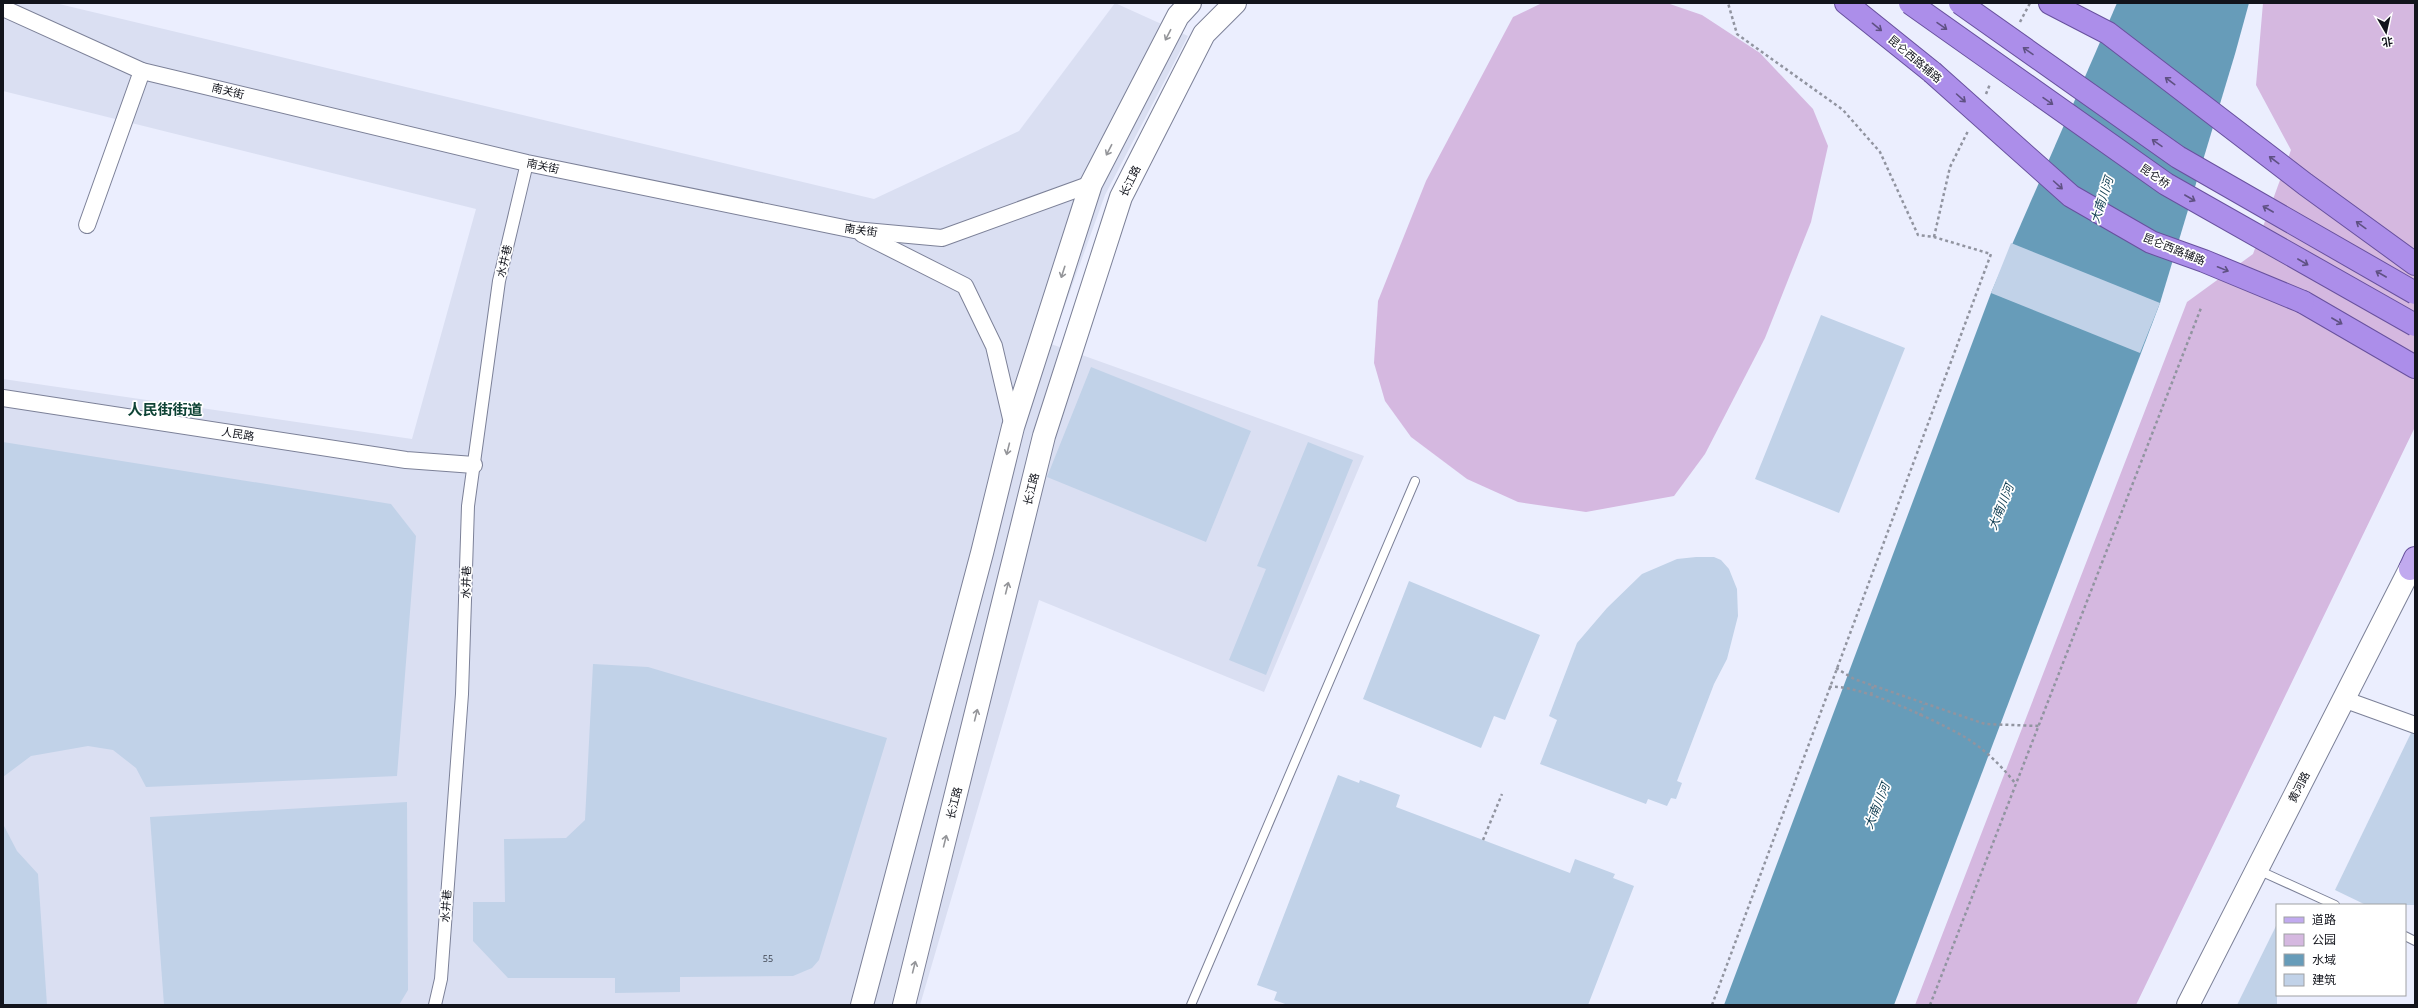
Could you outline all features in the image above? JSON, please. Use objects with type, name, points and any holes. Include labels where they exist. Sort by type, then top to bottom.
[{"type":"highway","name":"昆仑西路辅路","points":[[1846,3],[1932,72],[2071,196],[2151,242],[2204,261],[2303,302],[2415,367]]},
{"type":"highway","name":"昆仑桥","points":[[1910,3],[2166,184],[2415,325]]},
{"type":"highway","points":[[1960,3],[2178,158],[2415,293]]},
{"type":"highway","points":[[2050,3],[2108,33],[2304,184],[2415,264]]},
{"type":"main road","points":[[862,1005],[978,568],[1013,427],[1091,184],[1178,16],[1190,3]]},
{"type":"main road","name":"长江路","points":[[904,1005],[1044,436],[1119,204],[1204,34],[1235,3]]},
{"type":"main road","name":"黄河路","points":[[2188,1005],[2413,564]]},
{"type":"street","name":"南关街","points":[[3,8],[142,71],[527,163],[854,230],[942,238],[1091,184]]},
{"type":"street","points":[[87,225],[142,71]]},
{"type":"street","name":"水井巷","points":[[435,1005],[441,979],[462,694],[468,506],[499,281],[527,163]]},
{"type":"street","points":[[854,230],[965,286],[994,346],[1013,427]]},
{"type":"street","name":"人民路","points":[[3,398],[406,460],[474,465]]},
{"type":"street","points":[[2343,699],[2415,725]]},
{"type":"lane","points":[[1191,1005],[1415,481]]},
{"type":"lane","points":[[2257,870],[2333,904]]},
{"type":"lane","points":[[2406,936],[2415,941]]},
{"type":"path","points":[[1712,1005],[1991,254],[1934,237],[1918,235],[1880,152],[1843,110],[1737,34],[1728,3]]},
{"type":"path","points":[[1930,1005],[2015,783],[2039,726],[2201,308]]},
{"type":"path","points":[[1836,668],[1843,674],[1874,686],[1985,724],[2039,726]]},
{"type":"path","points":[[1871,696],[1874,686]]},
{"type":"path","points":[[1829,688],[1834,687],[1871,696],[1964,736],[2003,768],[2015,783]]},
{"type":"path","points":[[1920,716],[1924,704]]},
{"type":"path","points":[[1483,840],[1502,794]]},
{"type":"shaded area","points":[[3,3],[55,3],[874,199],[1019,131],[1115,3],[1188,36],[1105,195],[1051,344],[1364,456],[1264,692],[1039,600],[920,1005],[3,1005],[3,379],[412,439],[476,209],[3,91]]},
{"type":"green space","points":[[1542,3],[1667,3],[1702,15],[1760,53],[1813,109],[1828,146],[1811,222],[1765,338],[1705,454],[1674,496],[1586,512],[1518,502],[1467,479],[1411,437],[1385,401],[1374,363],[1378,301],[1426,181],[1513,17]]},
{"type":"green space","points":[[2263,3],[2415,3],[2415,427],[2136,1005],[1915,1005],[2187,302],[2253,254],[2291,150],[2256,85]]},
{"type":"water","name":"大南川河","points":[[2117,3],[2249,3],[2160,303],[1894,1005],[1724,1005],[1991,293]]},
{"type":"building","points":[[2011,243],[2160,303],[2140,353],[1991,293]]},
{"type":"building","points":[[1821,315],[1905,348],[1839,513],[1755,479]]},
{"type":"building","points":[[1091,367],[1251,431],[1206,542],[1047,477]]},
{"type":"building","points":[[3,442],[391,504],[416,536],[397,776],[146,787],[136,768],[113,750],[88,746],[31,756],[3,777]]},
{"type":"building","points":[[1308,442],[1353,460],[1266,675],[1229,660],[1266,569],[1257,566]]},
{"type":"building","points":[[1714,557],[1721,560],[1729,569],[1737,589],[1738,616],[1727,659],[1714,684],[1677,781],[1682,783],[1676,799],[1671,798],[1667,806],[1648,799],[1646,804],[1540,764],[1557,720],[1549,716],[1577,643],[1607,608],[1642,574],[1677,559]]},
{"type":"building","points":[[1409,581],[1540,635],[1505,720],[1494,716],[1481,748],[1363,699]]},
{"type":"building","points":[[593,664],[648,667],[887,738],[819,960],[812,968],[793,976],[680,977],[680,992],[615,993],[615,978],[508,978],[473,941],[473,902],[505,902],[504,839],[566,838],[585,820]]},
{"type":"building","points":[[2411,733],[2415,734],[2415,905],[2364,904],[2335,890]]},
{"type":"building","points":[[1338,775],[1359,783],[1360,780],[1400,795],[1396,807],[1570,873],[1575,859],[1615,874],[1613,878],[1634,886],[1588,1005],[1288,1005],[1274,1000],[1277,992],[1257,985]]},
{"type":"building","points":[[407,802],[408,990],[399,1005],[164,1005],[150,817]]},
{"type":"building","points":[[3,824],[17,851],[38,874],[47,1005],[3,1005]]},
{"type":"building","points":[[2276,926],[2277,1005],[2237,1005]]},
{"type":"district","name":"人民街街道","points":[[165,410]]}]
